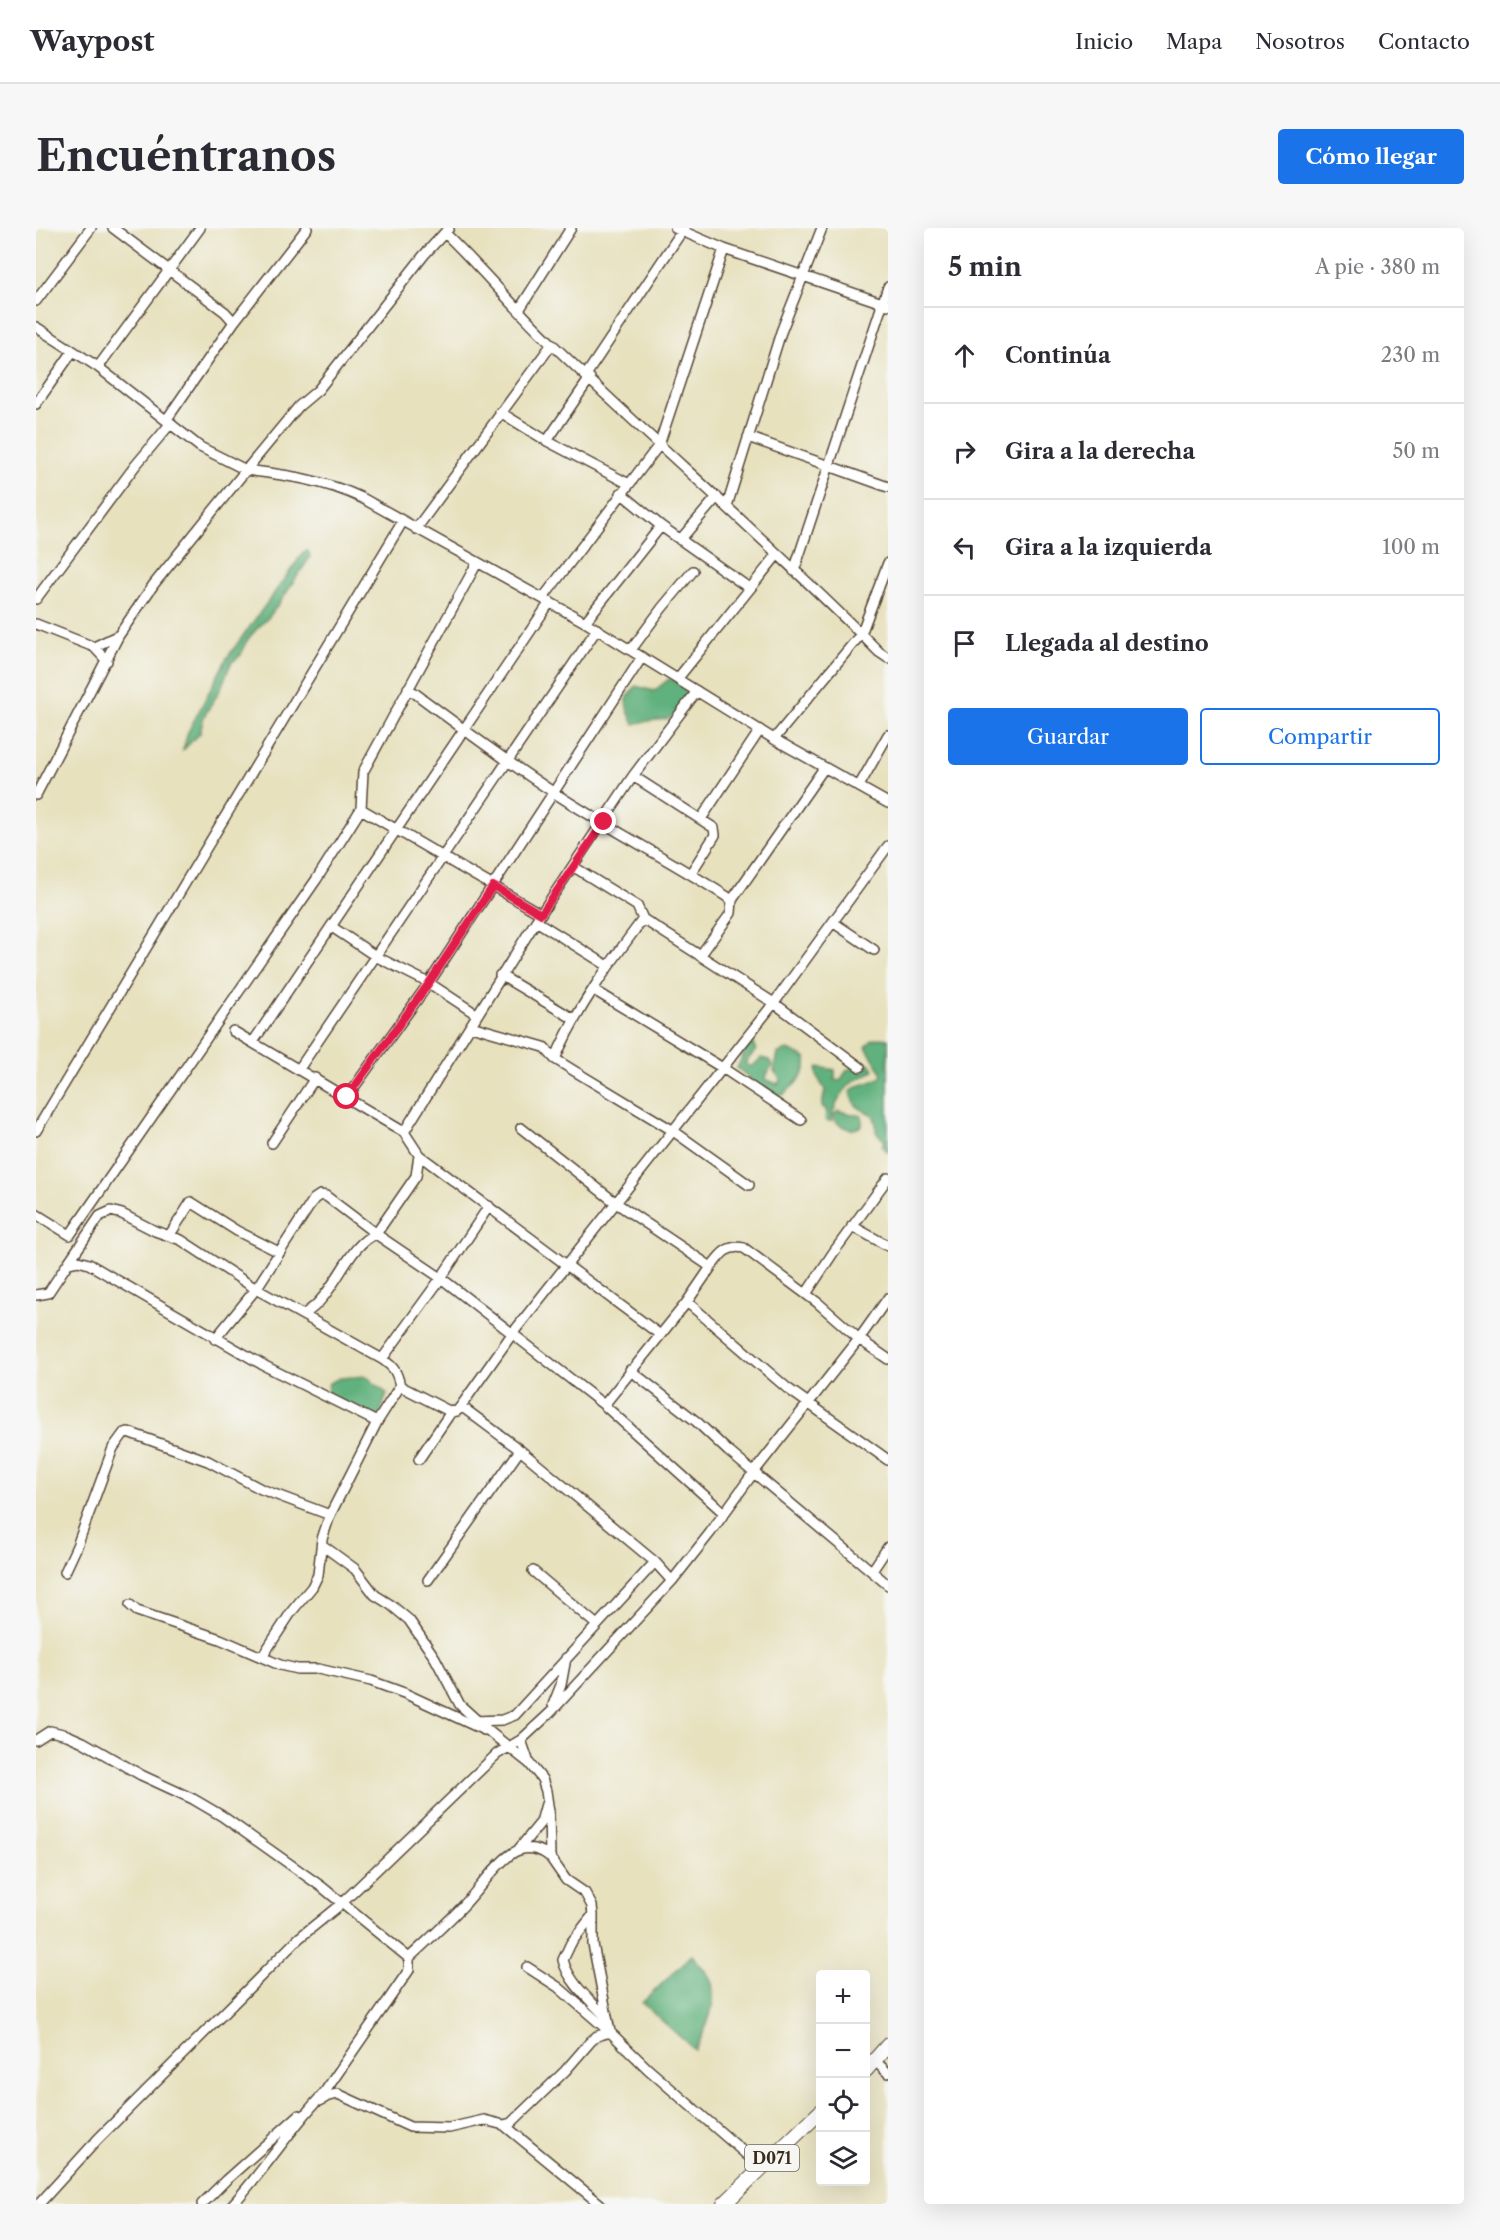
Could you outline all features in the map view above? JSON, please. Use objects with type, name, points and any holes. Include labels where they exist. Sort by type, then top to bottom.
[{"type":"main road","points":[[870,2065],[888,2045]]},
{"type":"main road","name":"D071","points":[[723,2204],[816,2116]]},
{"type":"street","points":[[36,301],[91,228]]},
{"type":"street","points":[[113,228],[225,312],[234,322]]},
{"type":"street","points":[[98,367],[200,228]]},
{"type":"street","points":[[36,599],[169,421],[234,322],[307,228]]},
{"type":"street","points":[[519,310],[571,228]]},
{"type":"street","points":[[727,506],[781,332],[822,228]]},
{"type":"street","points":[[548,441],[680,229],[724,249],[886,304]]},
{"type":"street","points":[[36,795],[119,635],[154,584],[299,406],[318,390],[424,255],[447,231],[552,344],[888,658]]},
{"type":"street","points":[[253,1042],[332,927],[547,600],[621,493],[658,445],[724,249]]},
{"type":"street","points":[[794,570],[886,304],[888,287]]},
{"type":"street","points":[[36,327],[98,367],[200,447],[246,470],[301,477],[348,492],[547,600],[678,678],[774,739],[888,803]]},
{"type":"street","points":[[416,528],[552,344]]},
{"type":"street","points":[[36,404],[73,351]]},
{"type":"street","points":[[500,412],[548,441],[629,484]]},
{"type":"street","points":[[748,438],[888,487]]},
{"type":"street","points":[[621,493],[661,526],[749,588]]},
{"type":"street","points":[[680,540],[717,497]]},
{"type":"street","points":[[36,1131],[403,521]]},
{"type":"street","points":[[585,622],[661,526]]},
{"type":"street","points":[[678,678],[777,555]]},
{"type":"street","points":[[774,739],[861,634],[888,562]]},
{"type":"street","points":[[70,1235],[284,928],[362,809],[363,772],[477,563]]},
{"type":"street","points":[[631,650],[693,571]]},
{"type":"street","points":[[36,624],[94,647],[107,662]]},
{"type":"street","points":[[299,1069],[597,629]]},
{"type":"street","points":[[94,647],[119,635]]},
{"type":"street","points":[[347,1097],[429,983],[642,657]]},
{"type":"street","points":[[408,688],[463,730],[555,793],[691,873],[732,900]]},
{"type":"street","points":[[404,1132],[538,917],[574,867],[633,776],[698,691]]},
{"type":"street","points":[[701,819],[760,730]]},
{"type":"street","points":[[859,786],[888,735]]},
{"type":"street","points":[[700,956],[730,914],[732,900],[824,768]]},
{"type":"street","points":[[633,776],[714,828],[715,835],[691,873]]},
{"type":"street","points":[[362,809],[493,886],[608,966]]},
{"type":"street","points":[[419,1459],[451,1412],[461,1406],[512,1334],[721,1067],[774,1003],[888,846]]},
{"type":"street","points":[[574,867],[637,906],[643,919],[774,1003],[860,1067]]},
{"type":"street","points":[[555,1059],[574,1019],[608,966],[643,919]]},
{"type":"street","points":[[834,922],[874,950]]},
{"type":"street","points":[[332,927],[376,957],[429,983],[476,1014]]},
{"type":"street","points":[[500,975],[574,1019]]},
{"type":"street","points":[[594,990],[721,1067],[801,1120]]},
{"type":"street","points":[[471,1026],[544,1047],[555,1059],[672,1130],[749,1185]]},
{"type":"street","points":[[233,1031],[404,1132],[419,1155],[659,1334]]},
{"type":"street","points":[[272,1143],[315,1078]]},
{"type":"street","points":[[521,1128],[616,1203],[711,1267]]},
{"type":"street","points":[[304,1314],[318,1305],[354,1253],[367,1238],[376,1234],[416,1176],[419,1155]]},
{"type":"street","points":[[416,1176],[435,1166]]},
{"type":"street","points":[[806,1294],[888,1178]]},
{"type":"street","points":[[215,1339],[256,1289],[314,1199],[326,1196],[376,1234],[441,1278],[604,1405],[724,1513]]},
{"type":"street","points":[[169,1236],[191,1202],[237,1231],[279,1252]]},
{"type":"street","points":[[382,1359],[441,1278],[489,1206]]},
{"type":"street","points":[[36,1296],[48,1293],[100,1216],[111,1211],[122,1214],[155,1231],[181,1240],[256,1289],[382,1359],[394,1368],[400,1386],[451,1412]]},
{"type":"street","points":[[36,1214],[81,1243]]},
{"type":"street","points":[[852,1226],[888,1246]]},
{"type":"street","points":[[604,1405],[687,1302],[711,1267],[727,1248],[735,1246],[744,1248],[806,1294],[859,1339],[888,1359]]},
{"type":"street","points":[[68,1263],[78,1261],[89,1264],[215,1339],[376,1422]]},
{"type":"street","points":[[41,2203],[98,2139],[299,1938],[341,1904],[497,1754],[521,1740],[550,1713],[672,1581],[859,1339],[888,1298]]},
{"type":"street","points":[[687,1302],[787,1388],[888,1460]]},
{"type":"street","points":[[630,1370],[697,1422],[888,1585]]},
{"type":"street","points":[[262,1657],[292,1611],[312,1587],[318,1575],[322,1545],[330,1515],[376,1422],[400,1386]]},
{"type":"street","points":[[461,1406],[520,1450],[655,1562],[672,1581]]},
{"type":"street","points":[[65,1572],[77,1546],[113,1448],[124,1433],[128,1432],[208,1461],[261,1488],[330,1515]]},
{"type":"street","points":[[428,1580],[520,1450]]},
{"type":"street","points":[[322,1545],[355,1569],[375,1595],[391,1605],[414,1625],[445,1675],[460,1705],[529,1763],[542,1779],[547,1800],[550,1857]]},
{"type":"street","points":[[872,1571],[888,1547]]},
{"type":"street","points":[[463,1722],[502,1720],[515,1715],[655,1562]]},
{"type":"street","points":[[533,1570],[597,1625]]},
{"type":"street","points":[[130,1605],[137,1611],[220,1639],[279,1665],[297,1669],[318,1669],[371,1681],[404,1693],[491,1733]]},
{"type":"street","points":[[550,1713],[561,1685],[566,1658]]},
{"type":"street","points":[[36,1740],[50,1731],[67,1735],[141,1775],[193,1798],[322,1887],[409,1958]]},
{"type":"street","points":[[521,1740],[529,1763]]},
{"type":"street","points":[[233,2204],[324,2093],[409,1970],[409,1958],[464,1906],[501,1863],[518,1850],[541,1822],[547,1800]]},
{"type":"street","points":[[518,1850],[543,1851],[566,1880],[585,1893],[593,1915],[593,1944],[610,2032]]},
{"type":"street","points":[[593,1915],[571,1943],[563,1960],[568,1975],[606,2017]]},
{"type":"street","points":[[527,1967],[558,1987],[762,2168]]},
{"type":"street","points":[[504,2125],[519,2118],[566,2071],[591,2041],[597,2036],[610,2032]]},
{"type":"street","points":[[870,2065],[888,2073]]},
{"type":"street","points":[[202,2204],[302,2112],[328,2096],[338,2094],[410,2127],[449,2128],[484,2120],[504,2125],[600,2204]]},
{"type":"green space","points":[[308,551],[310,557],[282,600],[249,637],[241,655],[231,663],[220,690],[204,716],[200,733],[183,750],[188,732],[227,658],[304,552]]},
{"type":"green space","points":[[669,679],[681,683],[689,691],[681,710],[669,718],[634,724],[626,704],[632,691],[636,686],[654,691]]},
{"type":"green space","points":[[888,1039],[888,1152],[882,1146],[885,1141],[876,1132],[873,1115],[858,1107],[850,1092],[882,1076],[866,1047],[872,1040]]},
{"type":"green space","points":[[753,1044],[756,1050],[745,1063],[753,1066],[761,1058],[769,1060],[772,1065],[765,1079],[777,1084],[780,1081],[774,1071],[778,1053],[788,1050],[806,1058],[803,1074],[783,1095],[764,1091],[737,1068],[747,1047]]},
{"type":"green space","points":[[864,1062],[870,1064],[874,1069],[849,1085],[836,1105],[832,1121],[827,1121],[825,1119],[827,1111],[822,1106],[825,1090],[817,1076],[818,1067],[835,1070],[835,1080],[840,1081],[847,1070]]},
{"type":"green space","points":[[838,1111],[862,1116],[862,1125],[855,1129],[841,1126],[835,1121],[834,1115]]},
{"type":"green space","points":[[366,1376],[387,1394],[380,1413],[373,1421],[326,1397],[329,1383],[340,1378]]},
{"type":"green space","points":[[692,1955],[710,1978],[713,1987],[710,2016],[695,2050],[642,2003]]},
{"type":"route","points":[[347,1097],[429,983],[493,886],[541,914],[604,822]]}]
